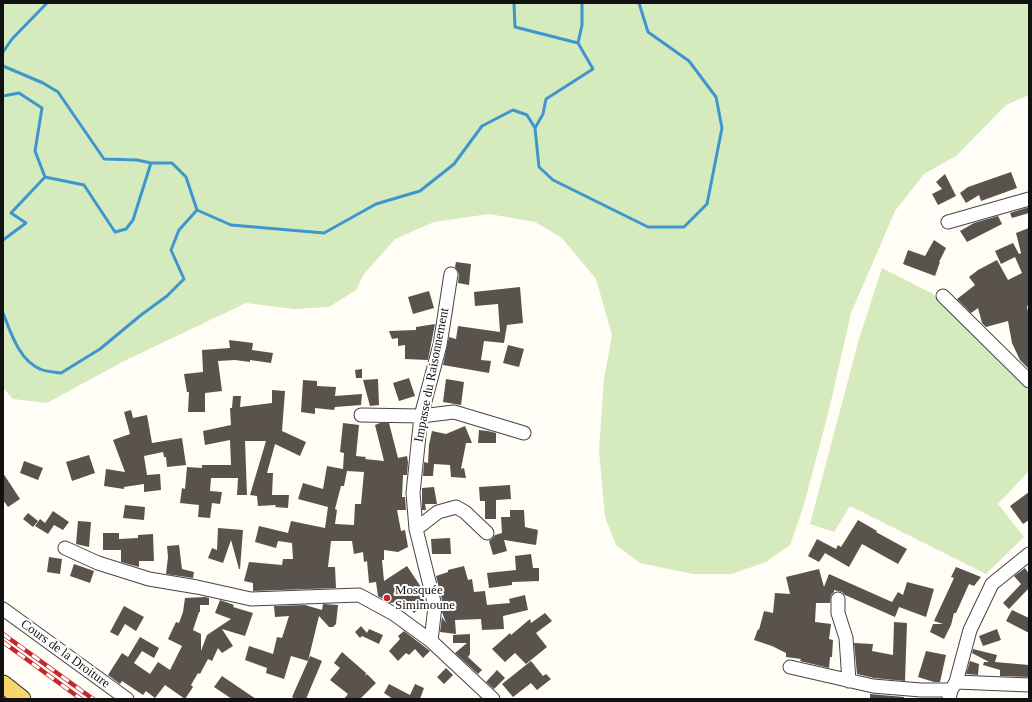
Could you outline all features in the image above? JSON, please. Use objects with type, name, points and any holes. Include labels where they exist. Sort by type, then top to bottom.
[{"type":"main road","points":[[3,684],[22,699]]},
{"type":"street","points":[[948,222],[1029,199]]},
{"type":"street","name":"Impasse du Raisonnement","points":[[431,641],[435,606],[416,529],[413,493],[421,416],[440,345],[451,274]]},
{"type":"street","points":[[943,296],[1029,381]]},
{"type":"street","points":[[361,415],[421,416],[454,412],[524,433]]},
{"type":"street","points":[[416,529],[438,512],[456,507],[465,512],[487,533]]},
{"type":"street","points":[[65,548],[98,563],[149,579],[197,587],[251,599],[359,595],[394,614],[431,641],[493,699]]},
{"type":"street","points":[[952,690],[970,630],[992,584],[1029,554]]},
{"type":"street","points":[[838,599],[838,613],[846,638],[849,681]]},
{"type":"street","name":"Cours de la Droiture","points":[[3,609],[127,699]]},
{"type":"street","points":[[790,667],[873,686],[921,690],[952,690],[1029,685]]},
{"type":"green space","points":[[3,3],[1029,3],[1029,95],[1006,105],[956,156],[924,174],[895,211],[851,313],[829,410],[803,508],[790,545],[766,562],[732,574],[693,574],[640,563],[616,545],[605,517],[599,450],[604,379],[612,335],[596,279],[562,238],[535,222],[489,214],[434,222],[395,239],[364,274],[356,290],[329,307],[294,309],[246,303],[124,361],[47,403],[13,399],[3,388]]},
{"type":"green space","points":[[882,268],[933,294],[1027,387],[1029,392],[1029,471],[998,504],[1024,537],[986,574],[850,506],[834,532],[810,524],[859,339]]},
{"type":"building","points":[[1011,172],[1017,188],[981,201],[979,195],[966,203],[960,193],[968,187]]},
{"type":"building","points":[[945,174],[956,196],[938,205],[932,194],[942,189],[936,182]]},
{"type":"building","points":[[1029,207],[1029,213],[1012,218],[1010,213]]},
{"type":"building","points":[[998,216],[1002,224],[967,242],[960,231],[974,223]]},
{"type":"building","points":[[1029,228],[1029,305],[1027,306],[1029,317],[1029,369],[1020,360],[1012,343],[1008,321],[986,327],[982,323],[978,308],[971,313],[957,299],[975,285],[969,277],[978,270],[997,260],[1008,280],[1022,273],[1015,257],[1001,264],[995,251],[1013,243],[1019,254],[1021,253],[1016,233]]},
{"type":"building","points":[[934,240],[946,248],[939,262],[935,276],[903,264],[908,250],[925,256]]},
{"type":"building","points":[[456,262],[471,264],[469,285],[458,283],[459,275],[455,267]]},
{"type":"building","points":[[520,287],[523,323],[507,325],[504,343],[484,341],[481,360],[491,361],[489,373],[443,365],[449,337],[456,339],[458,326],[500,332],[498,304],[475,306],[474,292]]},
{"type":"building","points":[[429,291],[434,308],[413,314],[408,297]]},
{"type":"building","points":[[435,324],[428,360],[405,359],[405,345],[398,346],[398,338],[392,339],[389,331],[416,330],[416,327]]},
{"type":"building","points":[[229,340],[253,343],[252,350],[273,353],[271,363],[250,360],[250,362],[235,360],[218,361],[222,391],[205,393],[205,412],[188,412],[189,392],[187,392],[184,374],[203,372],[202,350],[230,348]]},
{"type":"building","points":[[508,345],[524,349],[519,367],[503,363]]},
{"type":"building","points":[[362,369],[362,378],[356,378],[355,370]]},
{"type":"building","points":[[409,378],[415,396],[399,401],[393,383]]},
{"type":"building","points":[[378,379],[379,405],[370,406],[363,380]]},
{"type":"building","points":[[446,379],[464,382],[461,405],[443,402]]},
{"type":"building","points":[[303,380],[317,381],[317,386],[336,387],[335,396],[362,394],[361,405],[335,407],[334,410],[315,408],[315,414],[301,412]]},
{"type":"building","points":[[272,390],[285,391],[282,431],[306,442],[300,456],[275,444],[267,473],[273,473],[272,495],[289,495],[288,508],[275,507],[276,505],[258,506],[257,496],[250,495],[266,441],[245,441],[247,495],[237,495],[238,478],[211,478],[210,491],[222,492],[220,504],[212,503],[210,518],[198,517],[199,505],[180,503],[182,488],[185,489],[187,467],[202,468],[202,465],[231,465],[230,440],[205,445],[203,431],[231,425],[230,408],[232,408],[233,396],[241,396],[240,407],[272,403]]},
{"type":"building","points":[[131,410],[133,418],[147,415],[152,443],[182,438],[186,465],[167,467],[166,457],[164,457],[163,452],[144,456],[147,475],[160,474],[161,490],[144,492],[144,484],[124,487],[124,489],[104,486],[106,469],[125,472],[113,440],[130,434],[124,412]]},
{"type":"building","points":[[343,423],[359,425],[356,456],[366,457],[365,459],[384,461],[375,425],[380,423],[389,423],[398,458],[407,456],[407,475],[403,475],[402,497],[405,497],[406,510],[397,510],[401,531],[405,530],[408,547],[398,552],[384,550],[384,560],[382,560],[384,581],[407,566],[421,587],[416,590],[426,603],[414,613],[403,601],[390,603],[378,596],[376,582],[369,583],[367,561],[364,562],[363,552],[354,554],[352,541],[331,541],[328,567],[335,567],[336,588],[253,591],[253,583],[244,581],[249,562],[282,565],[283,559],[293,559],[292,543],[278,541],[276,548],[255,542],[259,526],[288,533],[291,521],[325,528],[328,507],[298,499],[303,483],[323,489],[327,466],[343,469],[344,453],[340,452]],"holes":[[[347,471],[364,472],[361,504],[355,504],[354,525],[335,524],[337,510],[335,509],[341,486],[344,486]]]},
{"type":"building","points":[[465,426],[472,443],[466,443],[461,469],[464,468],[466,478],[451,477],[450,465],[434,464],[433,476],[423,476],[424,462],[428,463],[429,445],[432,431],[446,434]]},
{"type":"building","points":[[479,430],[496,433],[496,443],[478,443]]},
{"type":"building","points":[[89,455],[95,473],[72,481],[66,462]]},
{"type":"building","points":[[24,461],[43,468],[38,480],[20,473]]},
{"type":"building","points":[[3,473],[20,499],[8,507],[3,500]]},
{"type":"building","points":[[510,485],[511,499],[496,500],[496,519],[485,519],[485,501],[480,501],[479,487]]},
{"type":"building","points":[[434,487],[437,504],[425,504],[426,510],[422,510],[422,488]]},
{"type":"building","points":[[1029,492],[1029,520],[1023,524],[1010,506]]},
{"type":"building","points":[[125,505],[145,507],[144,520],[123,518]]},
{"type":"building","points":[[510,510],[524,510],[525,527],[538,530],[536,545],[504,540],[507,551],[493,555],[489,541],[495,535],[502,533],[501,517],[510,517]]},
{"type":"building","points":[[53,511],[69,522],[63,530],[54,525],[48,534],[35,526],[40,519],[45,523]]},
{"type":"building","points":[[28,513],[38,521],[33,527],[23,519]]},
{"type":"building","points":[[858,520],[907,549],[898,564],[862,544],[849,567],[825,553],[819,562],[808,556],[817,539],[836,549],[838,545],[841,547]]},
{"type":"building","points":[[78,521],[91,522],[89,547],[76,544]]},
{"type":"building","points":[[218,528],[243,530],[240,569],[231,540],[223,563],[208,558],[212,548],[217,550]]},
{"type":"building","points":[[103,533],[119,533],[119,539],[138,538],[138,535],[153,534],[154,561],[139,561],[139,567],[121,562],[121,550],[103,550]]},
{"type":"building","points":[[450,538],[451,554],[432,554],[431,539]]},
{"type":"building","points":[[179,545],[182,569],[194,572],[193,578],[166,574],[168,557],[167,546]]},
{"type":"building","points":[[531,554],[533,568],[539,568],[539,581],[512,582],[512,585],[489,588],[487,573],[516,570],[515,556]]},
{"type":"building","points":[[49,557],[62,559],[60,574],[47,572]]},
{"type":"building","points":[[74,564],[94,571],[90,583],[70,576]]},
{"type":"building","points":[[464,566],[468,580],[472,579],[474,592],[485,591],[487,605],[510,603],[509,599],[525,595],[528,610],[503,616],[504,629],[482,630],[481,619],[455,620],[456,634],[440,632],[442,617],[446,623],[442,612],[443,604],[436,576],[448,572],[448,570]]},
{"type":"building","points":[[956,567],[981,577],[974,586],[969,584],[956,613],[954,613],[951,625],[944,639],[930,632],[933,624],[943,624],[934,621],[954,578],[951,577]]},
{"type":"building","points":[[1025,568],[1029,574],[1029,588],[1009,609],[1003,603],[1021,584],[1014,576]]},
{"type":"building","points":[[819,569],[824,587],[829,574],[892,602],[898,592],[903,595],[907,582],[934,589],[926,617],[899,607],[895,617],[845,595],[842,592],[834,590],[831,595],[830,603],[816,603],[815,622],[831,624],[829,639],[833,640],[832,657],[830,657],[829,668],[800,661],[801,659],[786,657],[786,653],[772,646],[754,640],[758,629],[759,630],[764,611],[773,613],[775,593],[790,594],[786,577]]},
{"type":"building","points":[[185,598],[209,598],[209,605],[200,605],[200,612],[193,630],[201,634],[201,651],[207,635],[231,619],[215,613],[220,600],[234,605],[233,607],[253,613],[245,636],[222,629],[233,646],[222,653],[218,648],[212,661],[208,659],[200,674],[198,673],[191,685],[193,687],[185,699],[165,685],[155,698],[146,691],[143,695],[122,681],[120,684],[108,675],[122,653],[128,657],[140,637],[159,648],[154,658],[142,651],[134,663],[150,674],[158,662],[170,670],[182,646],[168,639],[176,622],[179,623],[183,612]]},
{"type":"building","points":[[323,604],[338,605],[336,624],[333,627],[329,627],[319,616],[308,661],[291,656],[284,679],[266,673],[267,668],[245,660],[249,646],[273,654],[277,637],[282,638],[289,616],[275,617],[274,606],[305,605],[322,610]]},
{"type":"building","points":[[124,606],[144,617],[136,631],[125,624],[118,636],[110,632]]},
{"type":"building","points":[[1012,610],[1029,618],[1029,633],[1006,621]]},
{"type":"building","points":[[545,613],[552,621],[536,633],[547,647],[526,664],[515,653],[505,662],[492,649],[510,633],[511,635],[530,619],[531,623]]},
{"type":"building","points":[[894,622],[907,623],[905,681],[874,678],[857,674],[854,643],[873,644],[872,651],[893,655]]},
{"type":"building","points":[[361,626],[367,633],[369,629],[383,635],[379,644],[362,636],[360,638],[355,632]]},
{"type":"building","points":[[997,629],[1001,640],[983,646],[979,636]]},
{"type":"building","points":[[404,631],[430,651],[423,658],[415,649],[409,655],[406,653],[398,661],[389,651],[400,639],[398,636]]},
{"type":"building","points":[[470,634],[470,654],[468,657],[482,670],[478,674],[455,653],[467,643],[453,643],[453,635]]},
{"type":"building","points":[[973,649],[997,655],[995,662],[1029,665],[1029,677],[1000,676],[1000,670],[983,665],[984,662],[989,662],[972,653]]},
{"type":"building","points":[[926,651],[946,655],[940,682],[934,682],[918,677]]},
{"type":"building","points":[[342,652],[366,673],[365,676],[367,674],[376,683],[360,699],[344,699],[348,694],[330,680],[340,668],[334,663]]},
{"type":"building","points":[[310,656],[322,661],[306,699],[296,699],[292,697]]},
{"type":"building","points":[[531,661],[543,676],[546,674],[551,679],[537,690],[531,683],[513,697],[502,684]]},
{"type":"building","points":[[970,661],[979,664],[978,675],[966,674]]},
{"type":"building","points":[[446,668],[453,675],[444,684],[437,677]]},
{"type":"building","points":[[497,670],[505,678],[494,689],[486,682]]},
{"type":"building","points":[[222,676],[256,699],[232,699],[214,687]]},
{"type":"building","points":[[389,684],[410,695],[415,684],[424,688],[420,699],[393,699],[384,693]]},
{"type":"building","points":[[870,694],[904,697],[904,699],[870,699]]},
{"type":"waterway","points":[[3,52],[12,39],[47,3]]},
{"type":"waterway","points":[[514,3],[515,27],[578,43]]},
{"type":"waterway","points":[[535,128],[543,114],[546,99],[593,69],[578,43],[582,25],[582,3]]},
{"type":"waterway","points":[[3,96],[19,93],[42,108],[35,151],[45,177],[84,185],[115,232],[126,229],[133,220],[151,163],[172,163],[186,177],[197,210],[231,225],[324,233],[376,204],[420,191],[454,164],[482,126],[513,110],[527,115],[535,128],[539,167],[553,180],[648,227],[684,227],[707,204],[722,128],[716,97],[689,61],[648,32],[639,3]]},
{"type":"waterway","points":[[3,66],[43,83],[58,92],[104,159],[137,160],[151,163]]},
{"type":"waterway","points":[[3,240],[26,223],[11,213],[45,177]]},
{"type":"waterway","points":[[3,313],[13,337],[21,353],[26,359],[42,370],[61,373],[100,349],[141,315],[167,296],[184,279],[171,250],[179,230],[197,210]]},
{"type":"railway","points":[[3,634],[93,699]]},
{"type":"railway","points":[[3,642],[81,699]]},
{"type":"place","name":"Mosquée Simimoune","points":[[387,598]]}]
